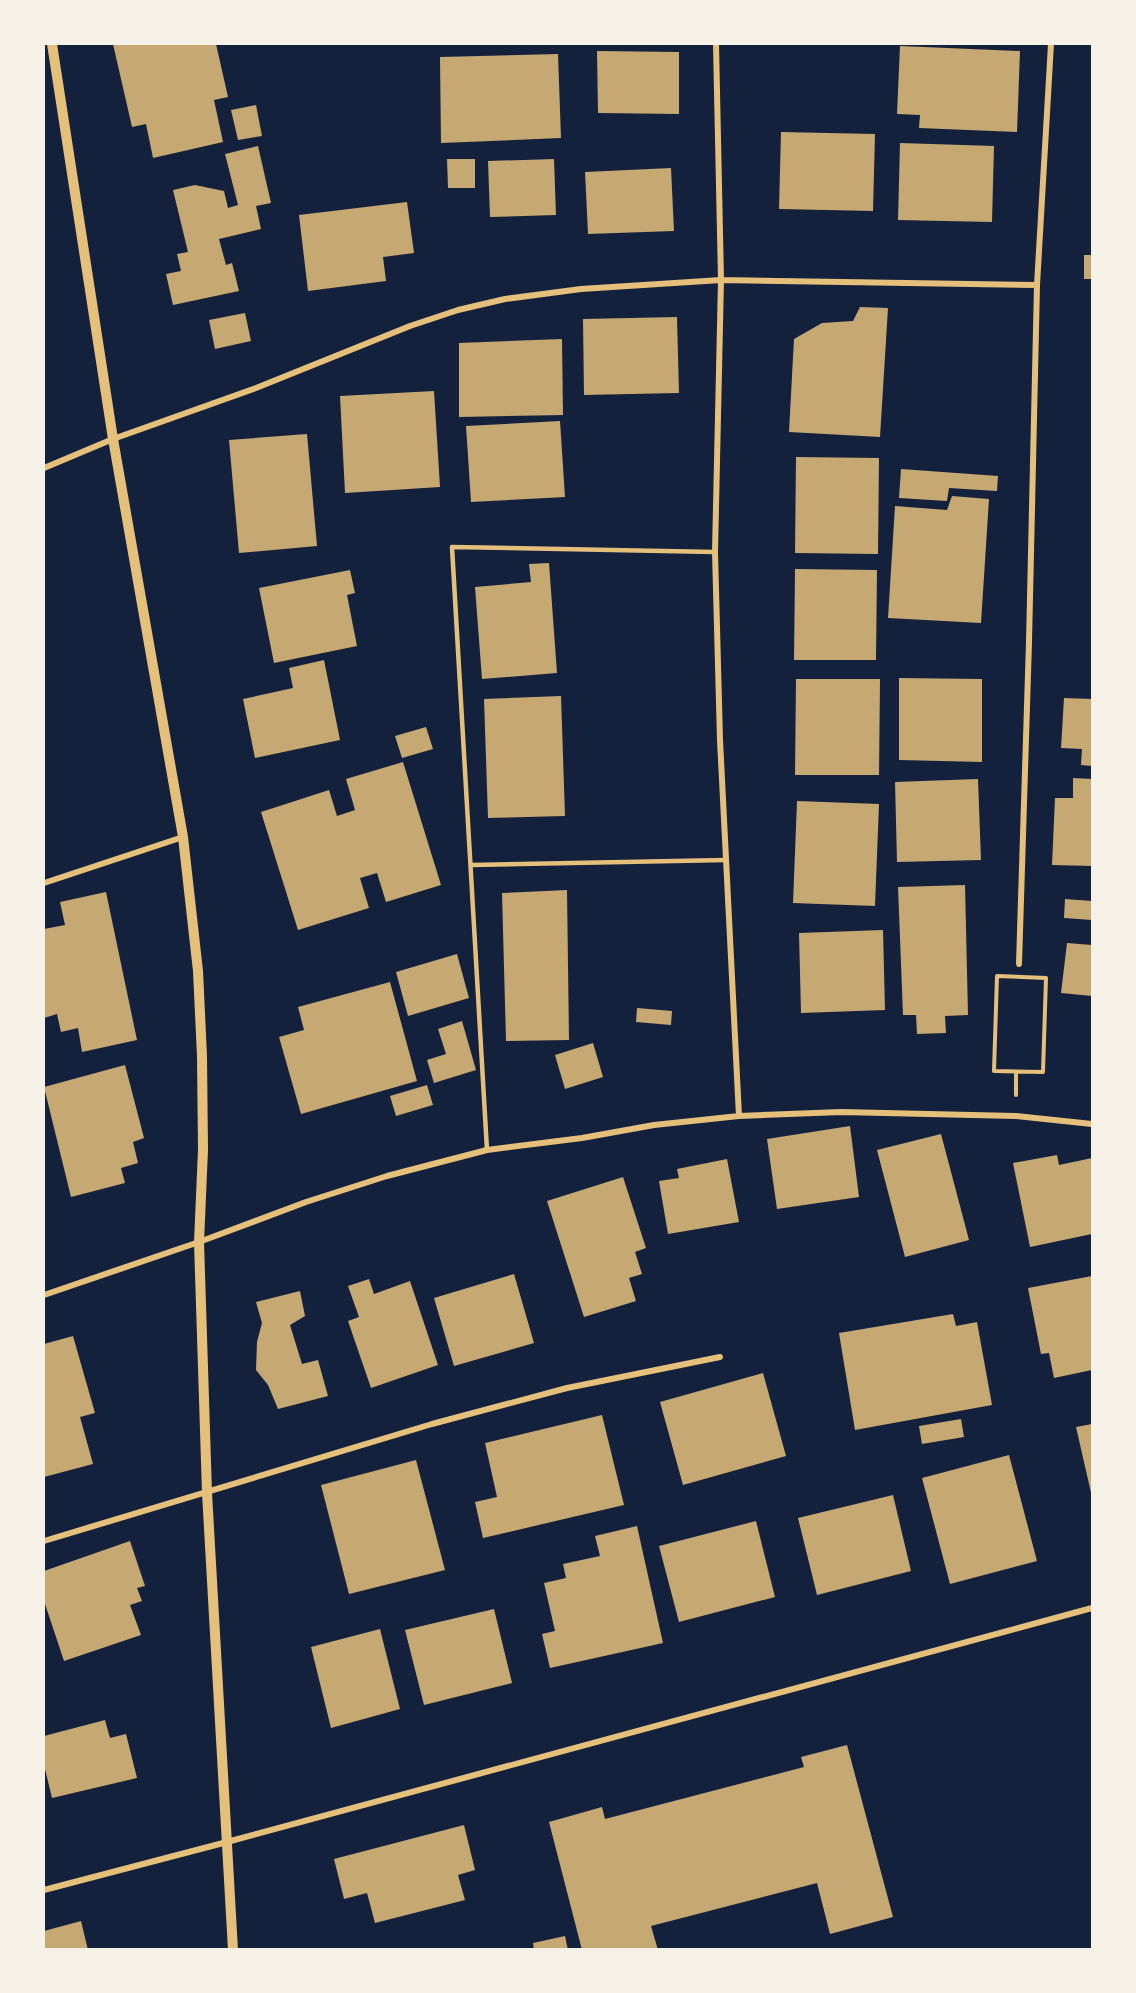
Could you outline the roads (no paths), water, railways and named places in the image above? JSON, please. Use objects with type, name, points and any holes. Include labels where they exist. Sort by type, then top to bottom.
[{"type":"street","points":[[52,44],[112,439],[183,837],[198,971],[203,1150],[199,1242],[207,1493],[232,1950]]},
{"type":"street","points":[[717,44],[721,280],[715,552],[720,740],[739,1116]]},
{"type":"street","points":[[1019,964],[1037,285],[1051,44]]},
{"type":"street","points":[[44,468],[112,439],[256,388],[346,350],[458,310],[505,299],[581,289],[721,280],[1037,285]]},
{"type":"street","points":[[44,883],[183,837]]},
{"type":"street","points":[[44,1295],[316,1199],[387,1176],[486,1150],[654,1125],[739,1116],[841,1112],[1016,1116],[1092,1124]]},
{"type":"street","points":[[44,1541],[432,1424],[567,1388],[720,1357]]},
{"type":"street","points":[[44,1890],[1092,1608]]},
{"type":"lane","points":[[486,1150],[452,547],[715,552]]},
{"type":"lane","points":[[471,865],[727,861]]}]
